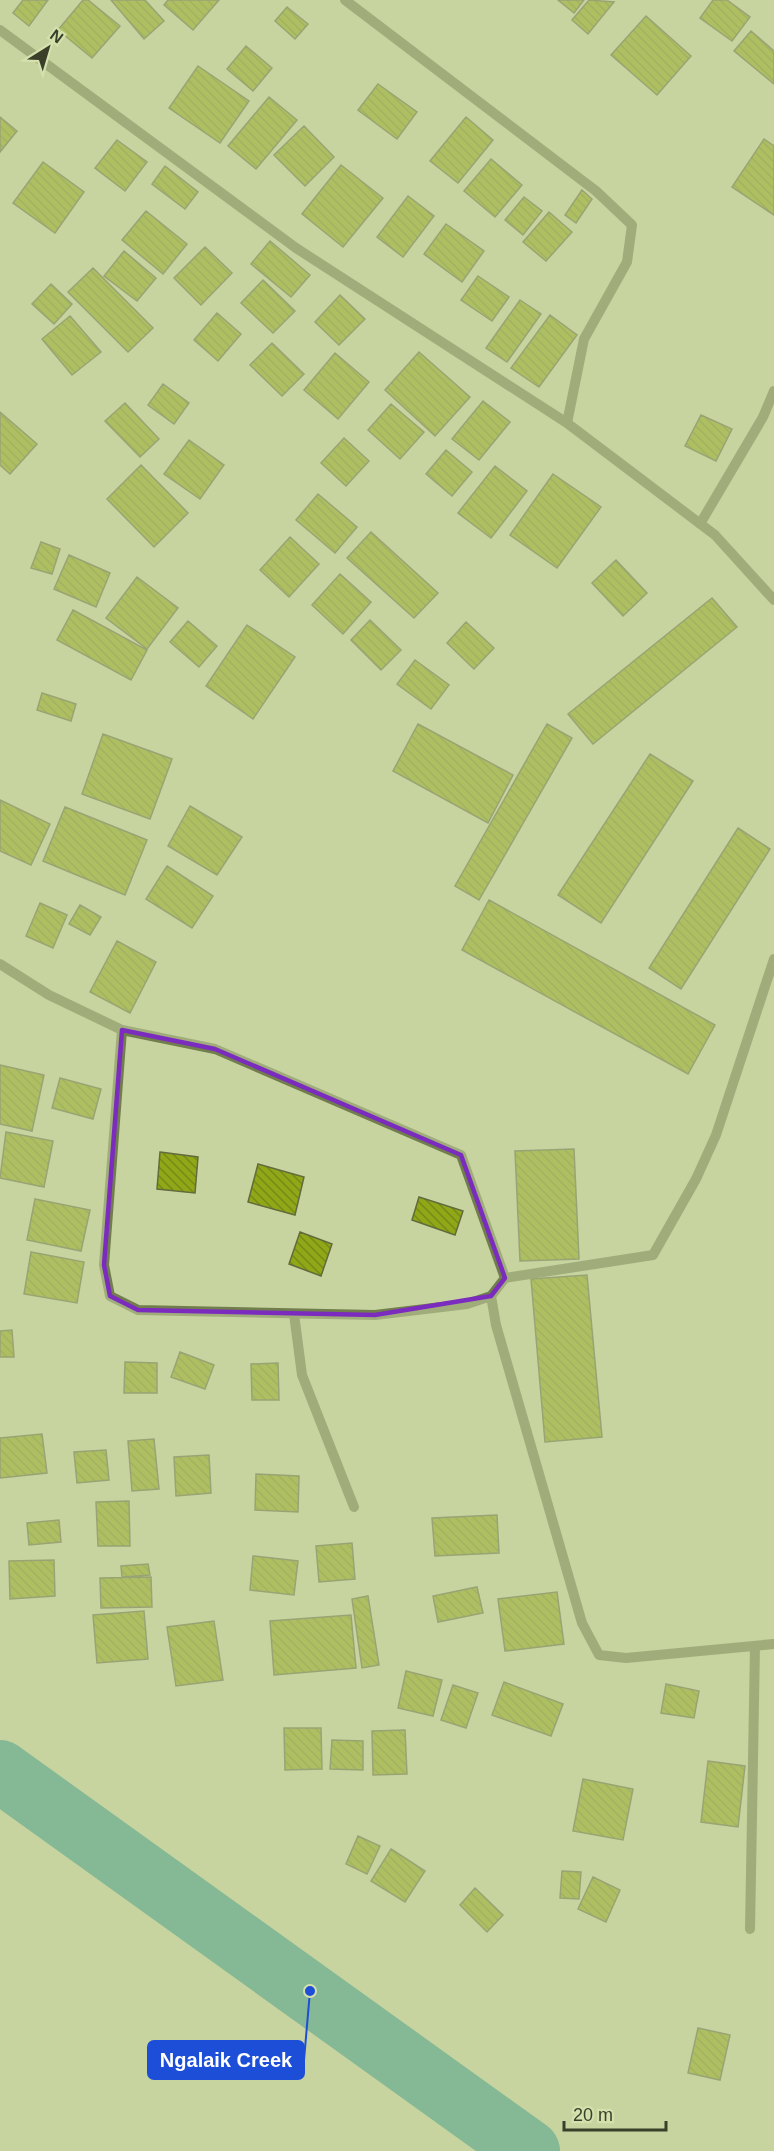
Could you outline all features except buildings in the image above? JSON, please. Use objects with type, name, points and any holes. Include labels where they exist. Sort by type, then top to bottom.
[{"type":"street","points":[[345,0],[596,191],[632,225],[627,262],[584,339],[567,423]]},
{"type":"street","points":[[0,30],[296,248],[567,423],[715,535],[774,600]]},
{"type":"street","points":[[700,524],[763,417],[774,392]]},
{"type":"street","points":[[122,1030],[104,1265],[110,1296],[138,1310],[375,1315],[467,1304],[491,1296],[505,1278],[653,1255],[696,1179],[716,1135],[774,959]]},
{"type":"street","points":[[0,964],[49,995],[122,1030],[215,1049],[461,1155],[505,1278]]},
{"type":"street","points":[[491,1296],[496,1325],[582,1623],[599,1655],[626,1658],[774,1644]]},
{"type":"street","points":[[294,1314],[302,1376],[354,1507]]},
{"type":"street","points":[[750,1929],[754,1646]]},
{"type":"highlighted area","points":[[122,1030],[215,1049],[461,1155],[505,1278],[491,1296],[375,1315],[138,1310],[110,1296],[104,1265]]},
{"type":"waterway","points":[[0,1771],[529,2151]]},
{"type":"place","name":"Ngalaik Creek","points":[[310,1991]]}]
